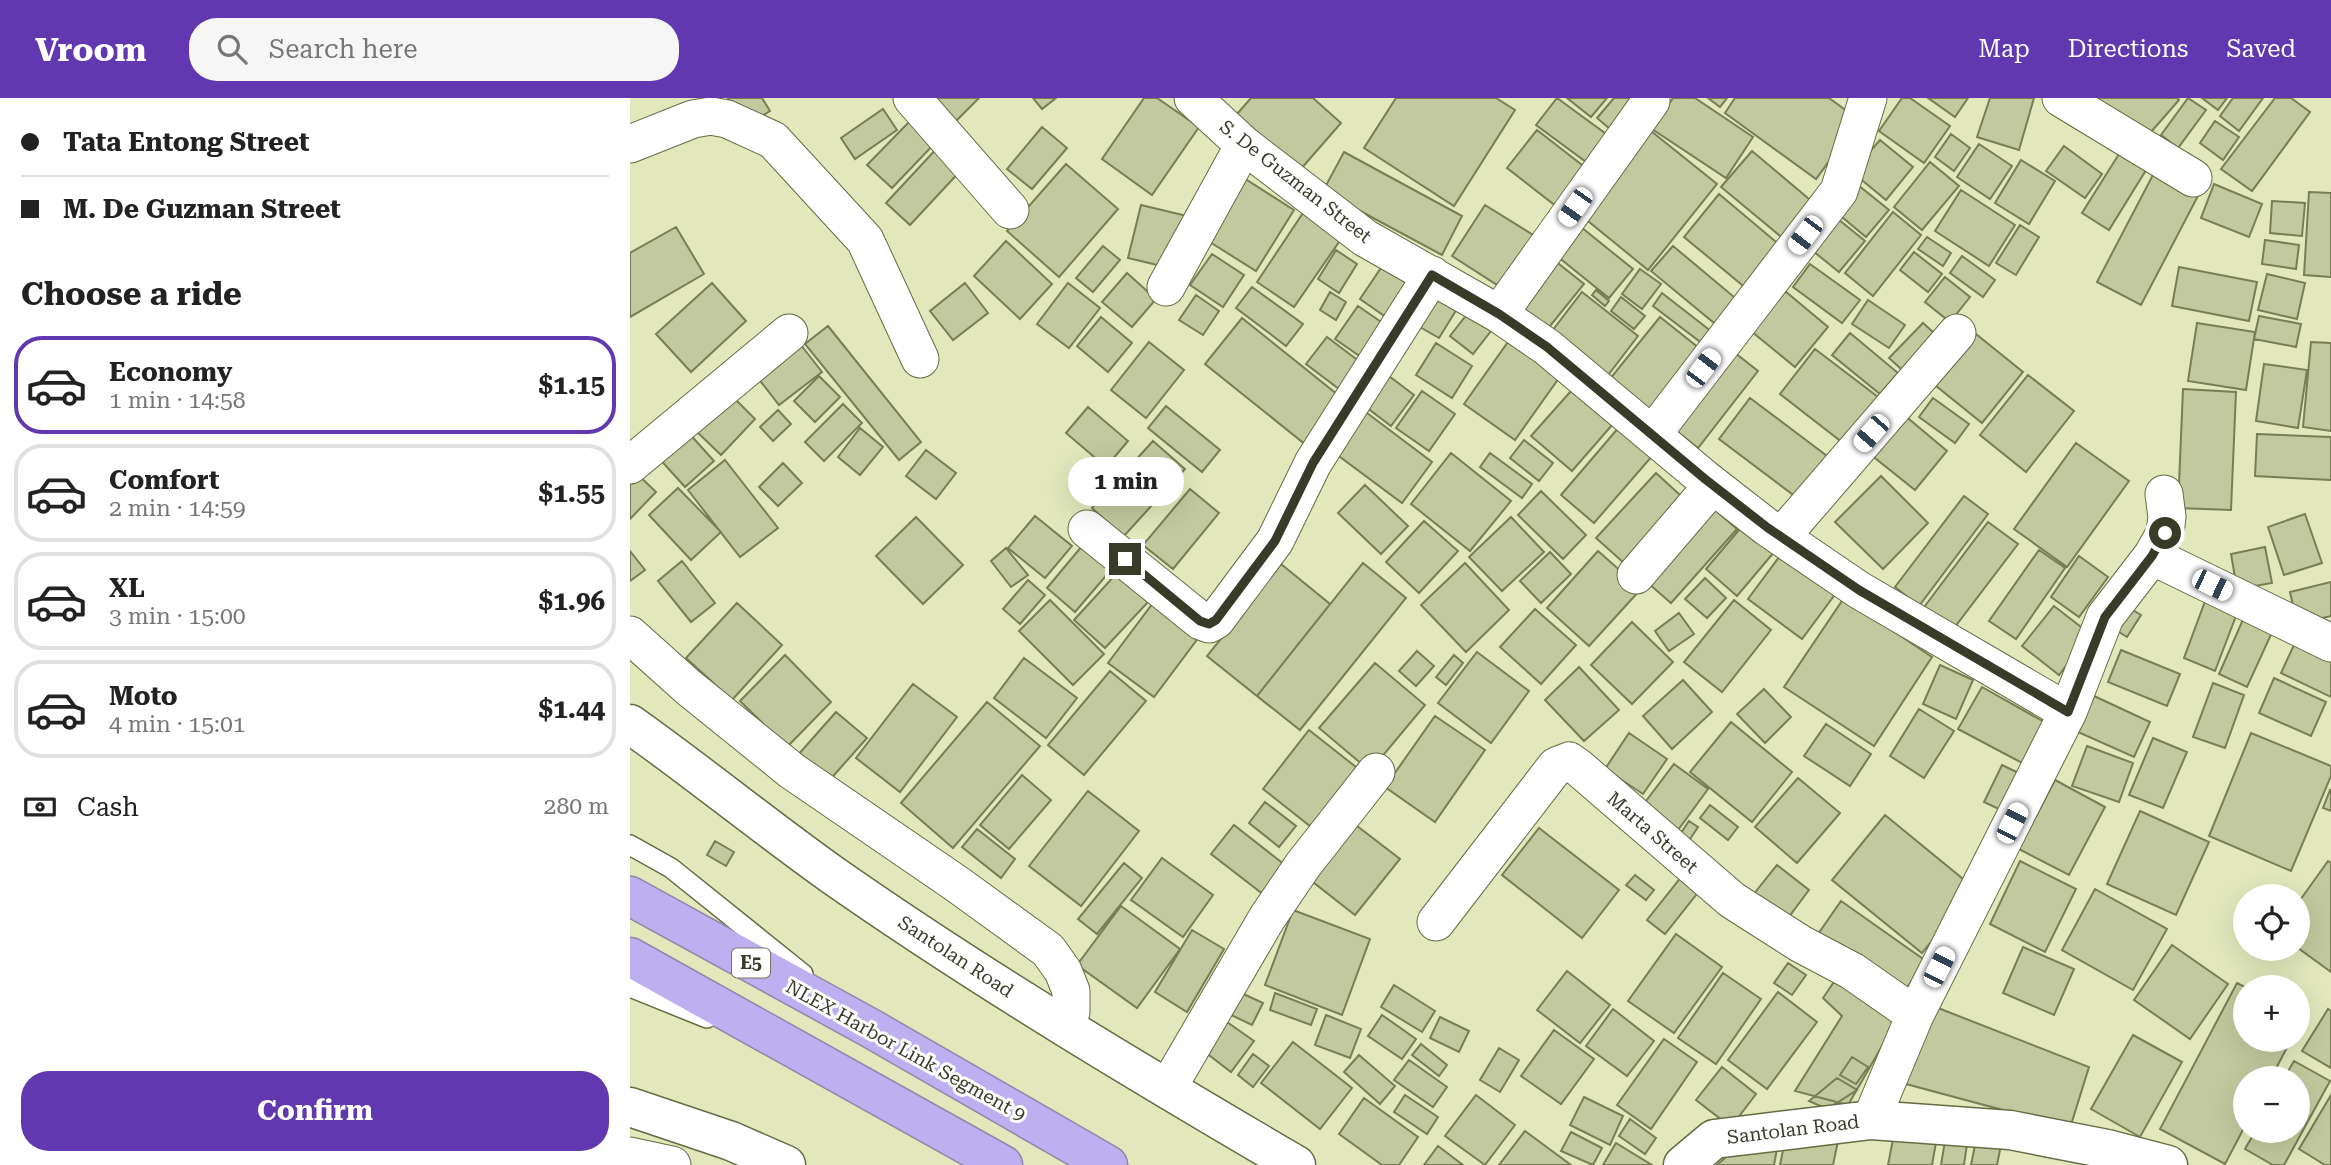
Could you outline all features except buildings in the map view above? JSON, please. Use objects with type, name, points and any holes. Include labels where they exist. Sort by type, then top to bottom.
[{"type":"highway","name":"NLEX Harbor Link Segment 9","points":[[630,896],[872,1029],[1108,1165]]},
{"type":"highway","points":[[630,957],[1003,1165]]},
{"type":"street","points":[[912,98],[1010,210]]},
{"type":"street","name":"S. De Guzman Street","points":[[1193,98],[1244,145],[1365,239],[1499,314],[1547,347],[1713,485],[1781,537],[1859,590],[2068,712]]},
{"type":"street","points":[[1652,435],[1839,191],[1868,98]]},
{"type":"street","points":[[2061,98],[2193,178]]},
{"type":"street","points":[[1499,314],[1651,101]]},
{"type":"street","points":[[630,144],[693,119],[711,116],[727,119],[772,139],[865,240],[920,359]]},
{"type":"street","points":[[1166,287],[1244,145]]},
{"type":"street","points":[[1087,529],[1200,621],[1209,624],[1216,620],[1275,541],[1313,463],[1432,275]]},
{"type":"street","points":[[630,465],[789,332]]},
{"type":"street","points":[[1781,537],[1956,333]]},
{"type":"street","points":[[1636,575],[1713,485]]},
{"type":"street","points":[[1871,1120],[1915,1015],[2068,712],[2105,617],[2152,556],[2165,533],[2167,517],[2164,494]]},
{"type":"street","points":[[2152,556],[2331,643]]},
{"type":"street","points":[[630,635],[688,687],[792,771],[968,891],[1048,950],[1063,971],[1071,990],[1071,1012],[1065,1026]]},
{"type":"street","name":"Santolan Road","points":[[630,724],[833,875],[1001,987],[1296,1165]]},
{"type":"street","name":"Marta Street","points":[[1436,922],[1556,766],[1569,761],[1732,900],[1801,944],[1852,971],[1915,1015]]},
{"type":"street","points":[[1167,1089],[1267,918],[1303,865],[1377,772]]},
{"type":"street","points":[[630,1107],[732,1141],[786,1165]]},
{"type":"street","name":"Santolan Road","points":[[1683,1165],[1714,1139],[1871,1120],[2010,1130],[2107,1149],[2168,1165]]},
{"type":"street","points":[[630,1156],[672,1165]]},
{"type":"lane","name":"E5","points":[[630,845],[671,868],[872,1029]]},
{"type":"lane","points":[[630,987],[842,1074]]},
{"type":"route","points":[[1125,559],[1200,621],[1209,624],[1216,620],[1275,541],[1313,463],[1432,275],[1499,314],[1547,347],[1768,528],[1859,590],[2068,712],[2105,617],[2141,572],[2165,533]]}]
